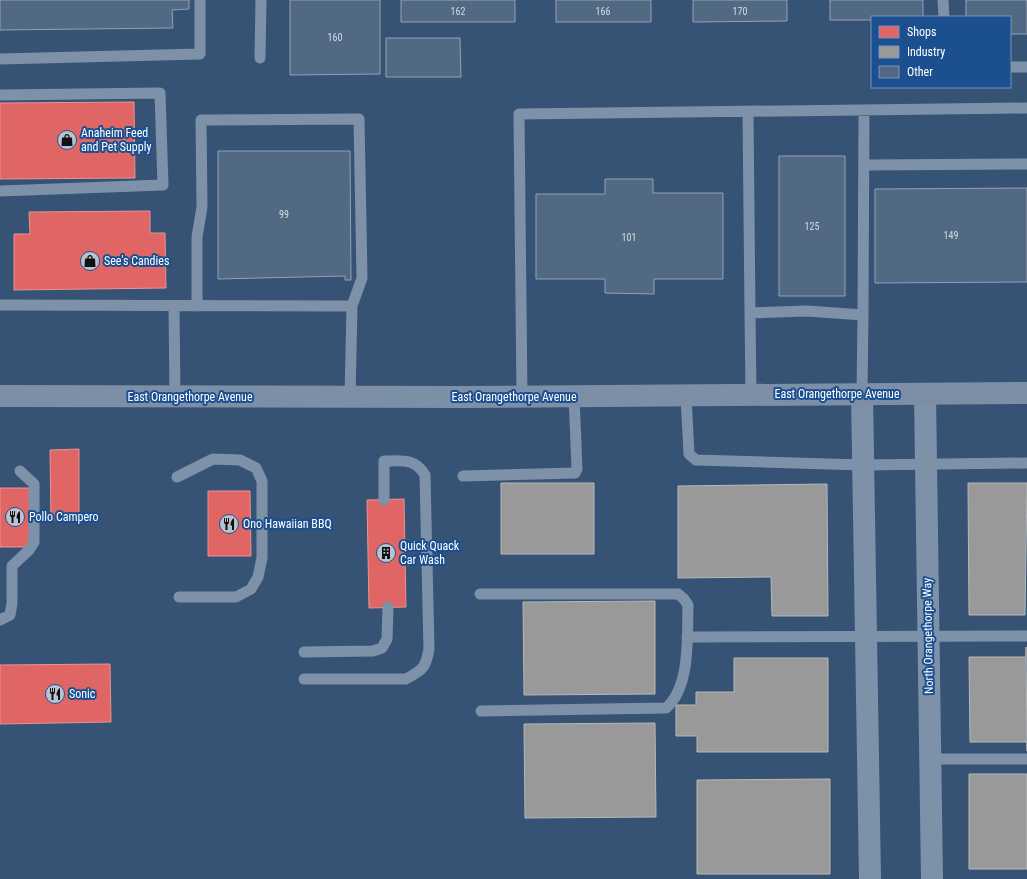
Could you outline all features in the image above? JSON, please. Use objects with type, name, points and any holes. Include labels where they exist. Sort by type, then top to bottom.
[{"type":"main road","name":"East Orangethorpe Avenue","points":[[0,396],[522,397],[1027,393]]},
{"type":"street","points":[[862,394],[870,879]]},
{"type":"street","name":"North Orangethorpe Way","points":[[925,394],[932,879]]},
{"type":"lane","points":[[0,59],[200,54],[200,0]]},
{"type":"lane","points":[[260,58],[261,0]]},
{"type":"lane","points":[[943,0],[944,16]]},
{"type":"lane","points":[[1011,67],[1027,67]]},
{"type":"lane","points":[[0,95],[160,93],[163,185],[0,191]]},
{"type":"lane","points":[[522,397],[519,114],[1027,108]]},
{"type":"lane","points":[[862,394],[864,110]]},
{"type":"lane","points":[[748,111],[751,395]]},
{"type":"lane","points":[[197,306],[196,237],[202,207],[201,120],[359,119],[362,278],[352,306],[350,397]]},
{"type":"lane","points":[[864,165],[1027,164]]},
{"type":"lane","points":[[0,305],[352,306]]},
{"type":"lane","points":[[174,306],[174,397]]},
{"type":"lane","points":[[750,313],[807,311],[863,315]]},
{"type":"lane","points":[[463,476],[575,473],[577,469],[574,396]]},
{"type":"lane","points":[[686,396],[689,454],[696,460],[926,466],[1027,463]]},
{"type":"lane","points":[[176,477],[213,459],[240,460],[256,468],[262,481],[262,558],[258,577],[251,589],[236,597],[179,597]]},
{"type":"lane","points":[[304,679],[406,679],[418,673],[426,664],[429,649],[425,475],[420,466],[406,461],[384,461],[384,500]]},
{"type":"lane","points":[[0,620],[10,615],[12,603],[12,566],[30,550],[34,542],[34,484],[20,470]]},
{"type":"lane","points":[[480,594],[678,594],[688,605],[687,665],[684,676],[672,703],[666,708],[481,711]]},
{"type":"lane","points":[[304,652],[373,651],[382,648],[387,639],[388,608]]},
{"type":"lane","points":[[687,637],[1027,636]]},
{"type":"lane","points":[[930,759],[1027,759]]},
{"type":"building: Shops","name":"Anaheim Feed and Pet Supply","points":[[134,102],[135,178],[0,179],[0,103]]},
{"type":"building: Shops","name":"See's Candies","points":[[150,211],[150,233],[165,233],[166,288],[14,290],[14,234],[30,234],[29,212]]},
{"type":"building: Shops","points":[[79,449],[79,519],[51,520],[50,450]]},
{"type":"building: Shops","name":"Pollo Campero","points":[[0,488],[30,488],[31,547],[0,547]]},
{"type":"building: Shops","name":"Ono Hawaiian BBQ","points":[[208,491],[250,491],[251,556],[208,556]]},
{"type":"building: Shops","name":"Quick Quack Car Wash","points":[[404,499],[406,607],[369,608],[367,500]]},
{"type":"building: Shops","name":"Sonic","points":[[110,664],[111,722],[0,724],[0,665]]},
{"type":"building: Industry","points":[[501,483],[594,483],[594,554],[501,554]]},
{"type":"building: Industry","points":[[968,483],[1027,483],[1025,615],[969,615]]},
{"type":"building: Industry","points":[[827,484],[828,616],[772,616],[771,577],[678,578],[678,486]]},
{"type":"building: Industry","points":[[655,601],[655,694],[524,695],[523,602]]},
{"type":"building: Industry","points":[[1026,647],[1027,742],[970,742],[969,657],[1026,657]]},
{"type":"building: Industry","points":[[734,658],[828,658],[828,752],[697,752],[697,736],[676,736],[676,705],[696,705],[696,692],[734,692]]},
{"type":"building: Industry","points":[[655,723],[656,817],[525,818],[524,724]]},
{"type":"building: Industry","points":[[969,774],[1027,774],[1027,869],[969,869]]},
{"type":"building: Industry","points":[[830,779],[830,874],[697,874],[697,780]]},
{"type":"building: Other","points":[[0,0],[189,0],[189,9],[172,10],[173,28],[0,30]]},
{"type":"building: Other","points":[[290,0],[380,0],[380,74],[290,75]]},
{"type":"building: Other","points":[[401,0],[515,0],[515,22],[401,22]]},
{"type":"building: Other","points":[[556,0],[651,0],[651,22],[556,22]]},
{"type":"building: Other","points":[[693,0],[787,0],[787,21],[693,22]]},
{"type":"building: Other","points":[[830,0],[923,0],[923,16],[871,16],[871,20],[830,20]]},
{"type":"building: Other","points":[[966,0],[1027,0],[1027,34],[1011,34],[1011,16],[966,16]]},
{"type":"building: Other","points":[[386,38],[460,38],[461,77],[386,77]]},
{"type":"building: Other","points":[[218,151],[350,151],[351,280],[345,280],[345,276],[218,279]]},
{"type":"building: Other","points":[[779,156],[845,156],[845,296],[779,296]]},
{"type":"building: Other","points":[[605,179],[653,179],[653,193],[723,193],[723,279],[654,279],[654,294],[605,293],[605,279],[536,279],[536,194],[605,194]]},
{"type":"building: Other","points":[[1027,188],[1027,282],[875,283],[875,189]]},
{"type":"place","name":"Anaheim Feed and Pet Supply","points":[[67,140]]},
{"type":"place","name":"See's Candies","points":[[90,261]]},
{"type":"place","name":"Pollo Campero","points":[[15,517]]},
{"type":"place","name":"Ono Hawaiian BBQ","points":[[229,524]]},
{"type":"place","name":"Quick Quack Car Wash","points":[[386,553]]},
{"type":"place","name":"Sonic","points":[[55,694]]}]
